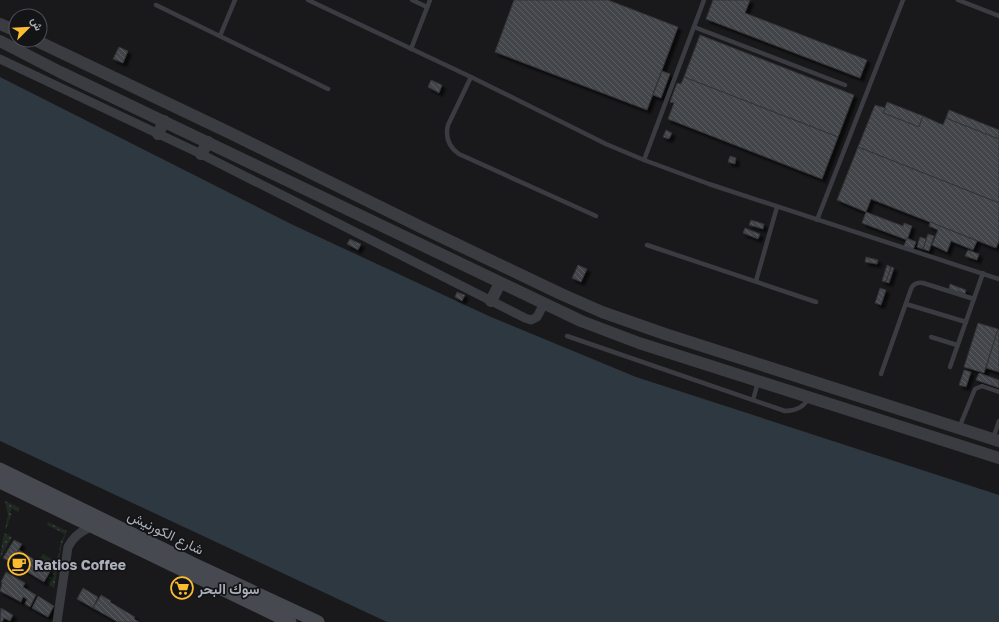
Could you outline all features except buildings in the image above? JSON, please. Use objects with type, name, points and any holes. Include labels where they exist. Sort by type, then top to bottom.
[{"type":"main road","name":"شارع الكورنيش","points":[[0,468],[196,565],[318,622]]},
{"type":"main road","name":"شارع الكورنيش","points":[[0,482],[290,622]]},
{"type":"street","points":[[0,41],[60,72],[581,321],[620,337],[999,458]]},
{"type":"street","points":[[48,47],[561,294],[602,312],[665,334],[996,440]]},
{"type":"street","points":[[0,59],[201,154],[492,300],[528,320],[537,318],[544,304]]},
{"type":"street","points":[[60,72],[71,72],[81,75],[128,98],[133,96],[135,88]]},
{"type":"street","points":[[158,134],[164,121]]},
{"type":"street","points":[[201,154],[208,142]]},
{"type":"street","points":[[492,300],[500,283]]},
{"type":"street","points":[[57,622],[68,547],[73,538],[81,531],[93,526]]},
{"type":"lane","points":[[220,36],[235,0]]},
{"type":"lane","points":[[308,0],[471,77],[594,138],[644,160],[687,177],[777,207],[999,278]]},
{"type":"lane","points":[[412,0],[427,7]]},
{"type":"lane","points":[[411,49],[430,0]]},
{"type":"lane","points":[[644,160],[704,0]]},
{"type":"lane","points":[[817,220],[903,0]]},
{"type":"lane","points":[[958,0],[999,16]]},
{"type":"lane","points":[[156,5],[328,89]]},
{"type":"lane","points":[[694,27],[845,85]]},
{"type":"lane","points":[[471,77],[448,125],[448,142],[454,151],[596,216]]},
{"type":"lane","points":[[756,282],[777,207]]},
{"type":"lane","points":[[647,245],[816,302]]},
{"type":"lane","points":[[950,367],[983,273]]},
{"type":"lane","points":[[881,374],[912,287],[920,282],[974,299]]},
{"type":"lane","points":[[906,304],[966,322]]},
{"type":"lane","points":[[567,336],[785,411],[791,411],[802,407],[809,398]]},
{"type":"lane","points":[[931,337],[957,345]]},
{"type":"lane","points":[[753,400],[758,381]]},
{"type":"lane","points":[[959,428],[975,389],[982,386],[999,392]]},
{"type":"lane","points":[[996,440],[999,421]]},
{"type":"green space","points":[[5,501],[20,508],[18,512],[12,508],[10,513],[12,514],[5,530],[8,515]]},
{"type":"green space","points":[[48,522],[67,531],[62,544],[54,588],[46,582],[58,559],[60,543],[65,534],[47,525]]},
{"type":"green space","points":[[4,533],[12,537],[0,558],[0,557]]},
{"type":"green space","points":[[43,554],[56,562],[51,570],[38,562]]},
{"type":"shaded area","points":[[0,77],[291,224],[491,317],[636,377],[999,495],[999,622],[387,622],[0,441]]},
{"type":"place","name":"Ratios Coffee","points":[[19,564]]},
{"type":"place","name":"سوك البحر","points":[[182,588]]}]
